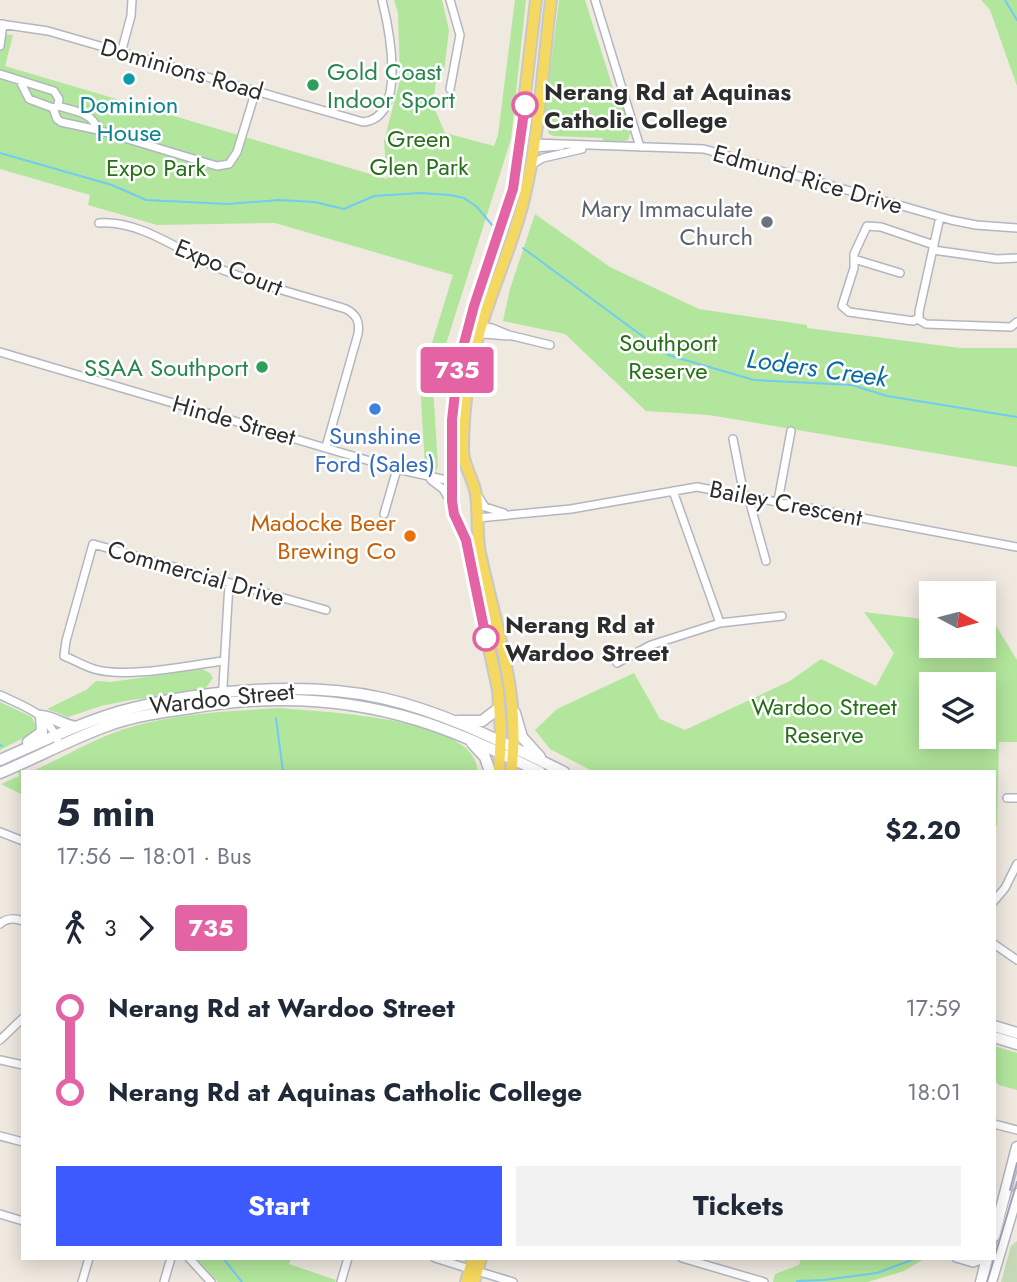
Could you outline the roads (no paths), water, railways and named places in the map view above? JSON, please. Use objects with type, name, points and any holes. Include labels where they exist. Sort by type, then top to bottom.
[{"type":"main road","points":[[499,770],[499,708],[466,540],[453,510],[451,481],[454,391],[468,326],[509,204],[521,144],[536,0]]},
{"type":"main road","points":[[549,765],[522,737],[477,534],[475,489],[463,451],[470,372],[480,329],[524,200],[551,0]]},
{"type":"main road","points":[[521,144],[533,145]]},
{"type":"main road","points":[[468,326],[480,329]]},
{"type":"main road","points":[[451,481],[464,478],[470,480],[475,489]]},
{"type":"main road","points":[[453,510],[459,518],[478,519]]},
{"type":"main road","name":"Wardoo Street","points":[[0,760],[18,752],[128,719],[263,690],[315,689],[383,698],[426,710],[501,748],[513,760],[536,770]]},
{"type":"main road","name":"Wardoo Street","points":[[0,773],[58,741],[76,727],[135,708],[222,698],[313,700],[365,707],[418,720],[501,748],[513,747],[560,770]]},
{"type":"main road","points":[[511,770],[512,699]]},
{"type":"main road","points":[[447,719],[482,722],[499,708]]},
{"type":"main road","points":[[18,752],[23,745],[37,738],[42,732],[41,716],[76,727]]},
{"type":"main road","points":[[466,738],[485,757],[490,770]]},
{"type":"main road","points":[[996,1027],[1017,1033]]},
{"type":"main road","points":[[996,1038],[1017,1044]]},
{"type":"main road","points":[[996,1228],[1017,1147]]},
{"type":"main road","points":[[996,1251],[1017,1194]]},
{"type":"main road","points":[[985,1281],[987,1260]]},
{"type":"main road","points":[[985,1281],[993,1260]]},
{"type":"main road","points":[[466,1282],[473,1270]]},
{"type":"street","points":[[121,53],[131,16],[132,0]]},
{"type":"street","name":"Dominions Road","points":[[2,24],[48,31],[363,122],[376,118],[384,109],[390,89],[393,68],[382,0]]},
{"type":"street","points":[[450,0],[460,35],[450,89]]},
{"type":"street","points":[[595,0],[640,146]]},
{"type":"street","points":[[0,46],[2,24]]},
{"type":"street","points":[[0,74],[54,91],[59,99],[55,107],[57,119],[61,122],[98,130],[217,166],[229,164],[237,152],[256,90]]},
{"type":"street","points":[[20,81],[29,99],[88,115],[94,120],[98,130]]},
{"type":"street","points":[[538,108],[542,134],[563,145]]},
{"type":"street","name":"Edmund Rice Drive","points":[[533,145],[549,148],[563,145],[704,149],[940,217],[976,225],[1017,228]]},
{"type":"street","name":"Edmund Rice Drive","points":[[530,165],[543,158],[596,146]]},
{"type":"street","points":[[919,318],[940,217]]},
{"type":"street","name":"Expo Court","points":[[99,223],[114,222],[153,236],[220,269],[346,309],[356,317]]},
{"type":"street","points":[[919,318],[913,321],[849,312],[842,306],[854,268],[854,254],[867,226],[881,226],[933,247],[997,259],[1017,258]]},
{"type":"street","points":[[854,259],[900,273]]},
{"type":"street","points":[[489,303],[490,317],[497,330]]},
{"type":"street","points":[[326,447],[358,334],[356,317],[366,313]]},
{"type":"street","points":[[919,318],[926,324],[1011,327],[1017,322]]},
{"type":"street","points":[[509,335],[484,334],[480,329],[485,327],[550,345]]},
{"type":"street","name":"Hinde Street","points":[[0,352],[427,478],[451,481]]},
{"type":"street","points":[[778,501],[791,431]]},
{"type":"street","points":[[733,439],[766,561]]},
{"type":"street","points":[[427,478],[444,474],[452,466]]},
{"type":"street","points":[[384,513],[397,469]]},
{"type":"street","points":[[427,478],[443,489],[453,510]]},
{"type":"street","name":"Bailey Crescent","points":[[478,519],[570,509],[697,486],[1017,547]]},
{"type":"street","name":"Bailey Crescent","points":[[475,489],[488,509],[512,514]]},
{"type":"street","points":[[673,491],[720,623]]},
{"type":"street","points":[[477,534],[484,524],[512,514]]},
{"type":"street","name":"Commercial Drive","points":[[224,661],[112,672],[94,669],[64,656],[93,544],[326,610]]},
{"type":"street","points":[[222,698],[229,583]]},
{"type":"street","points":[[617,663],[651,645],[720,623],[782,616]]},
{"type":"street","points":[[0,695],[41,716],[52,726],[58,741]]},
{"type":"street","points":[[1007,798],[1017,798]]},
{"type":"street","points":[[0,832],[21,840]]},
{"type":"street","points":[[996,899],[1017,866]]},
{"type":"street","points":[[0,924],[3,920],[21,920]]},
{"type":"street","points":[[996,945],[1017,960]]},
{"type":"street","points":[[0,1040],[21,1020]]},
{"type":"street","points":[[0,1060],[21,1065]]},
{"type":"street","points":[[996,1125],[1017,1130]]},
{"type":"street","points":[[0,1136],[21,1141]]},
{"type":"street","points":[[0,1214],[21,1220]]},
{"type":"street","points":[[82,1282],[88,1260]]},
{"type":"street","points":[[164,1282],[170,1260]]},
{"type":"street","points":[[191,1260],[211,1282]]},
{"type":"street","points":[[341,1282],[347,1260]]},
{"type":"street","points":[[441,1260],[513,1282]]},
{"type":"street","points":[[689,1260],[764,1282]]},
{"type":"street","points":[[963,1260],[973,1263],[985,1281]]},
{"type":"street","points":[[973,1263],[981,1260]]},
{"type":"waterway","name":"Loders Creek","points":[[1005,0],[1017,20]]},
{"type":"waterway","points":[[0,153],[112,185],[146,200],[228,204],[279,200],[315,202],[344,209],[374,196],[421,193],[450,195],[464,198],[477,207],[492,225]]},
{"type":"waterway","name":"Loders Creek","points":[[523,248],[668,355],[754,380],[852,385],[887,396],[1017,417]]},
{"type":"waterway","points":[[276,718],[283,770]]},
{"type":"waterway","points":[[225,1260],[242,1282]]},
{"type":"waterway","points":[[797,1281],[877,1273],[912,1260]]},
{"type":"tram line","points":[[1010,1190],[1017,1163]]},
{"type":"tram line","points":[[996,1252],[1017,1182]]},
{"type":"tram line","points":[[987,1282],[994,1260]]},
{"type":"place","name":"Dominion House","points":[[129,79]]},
{"type":"place","name":"Gold Coast Indoor Sport","points":[[313,85]]},
{"type":"place","name":"Nerang Rd at Aquinas Catholic College","points":[[525,105]]},
{"type":"place","name":"Mary Immaculate Church","points":[[767,222]]},
{"type":"place","name":"SSAA Southport","points":[[262,367]]},
{"type":"place","name":"Sunshine Ford (Sales)","points":[[375,409]]},
{"type":"place","name":"Madocke Beer Brewing Co","points":[[410,536]]},
{"type":"place","name":"Nerang Rd at Wardoo Street","points":[[486,638]]},
{"type":"park label","name":"Green Glen Park","points":[[419,152]]},
{"type":"park label","name":"Expo Park","points":[[156,167]]},
{"type":"park label","name":"Southport Reserve","points":[[668,356]]},
{"type":"park label","name":"Wardoo Street Reserve","points":[[824,720]]}]
